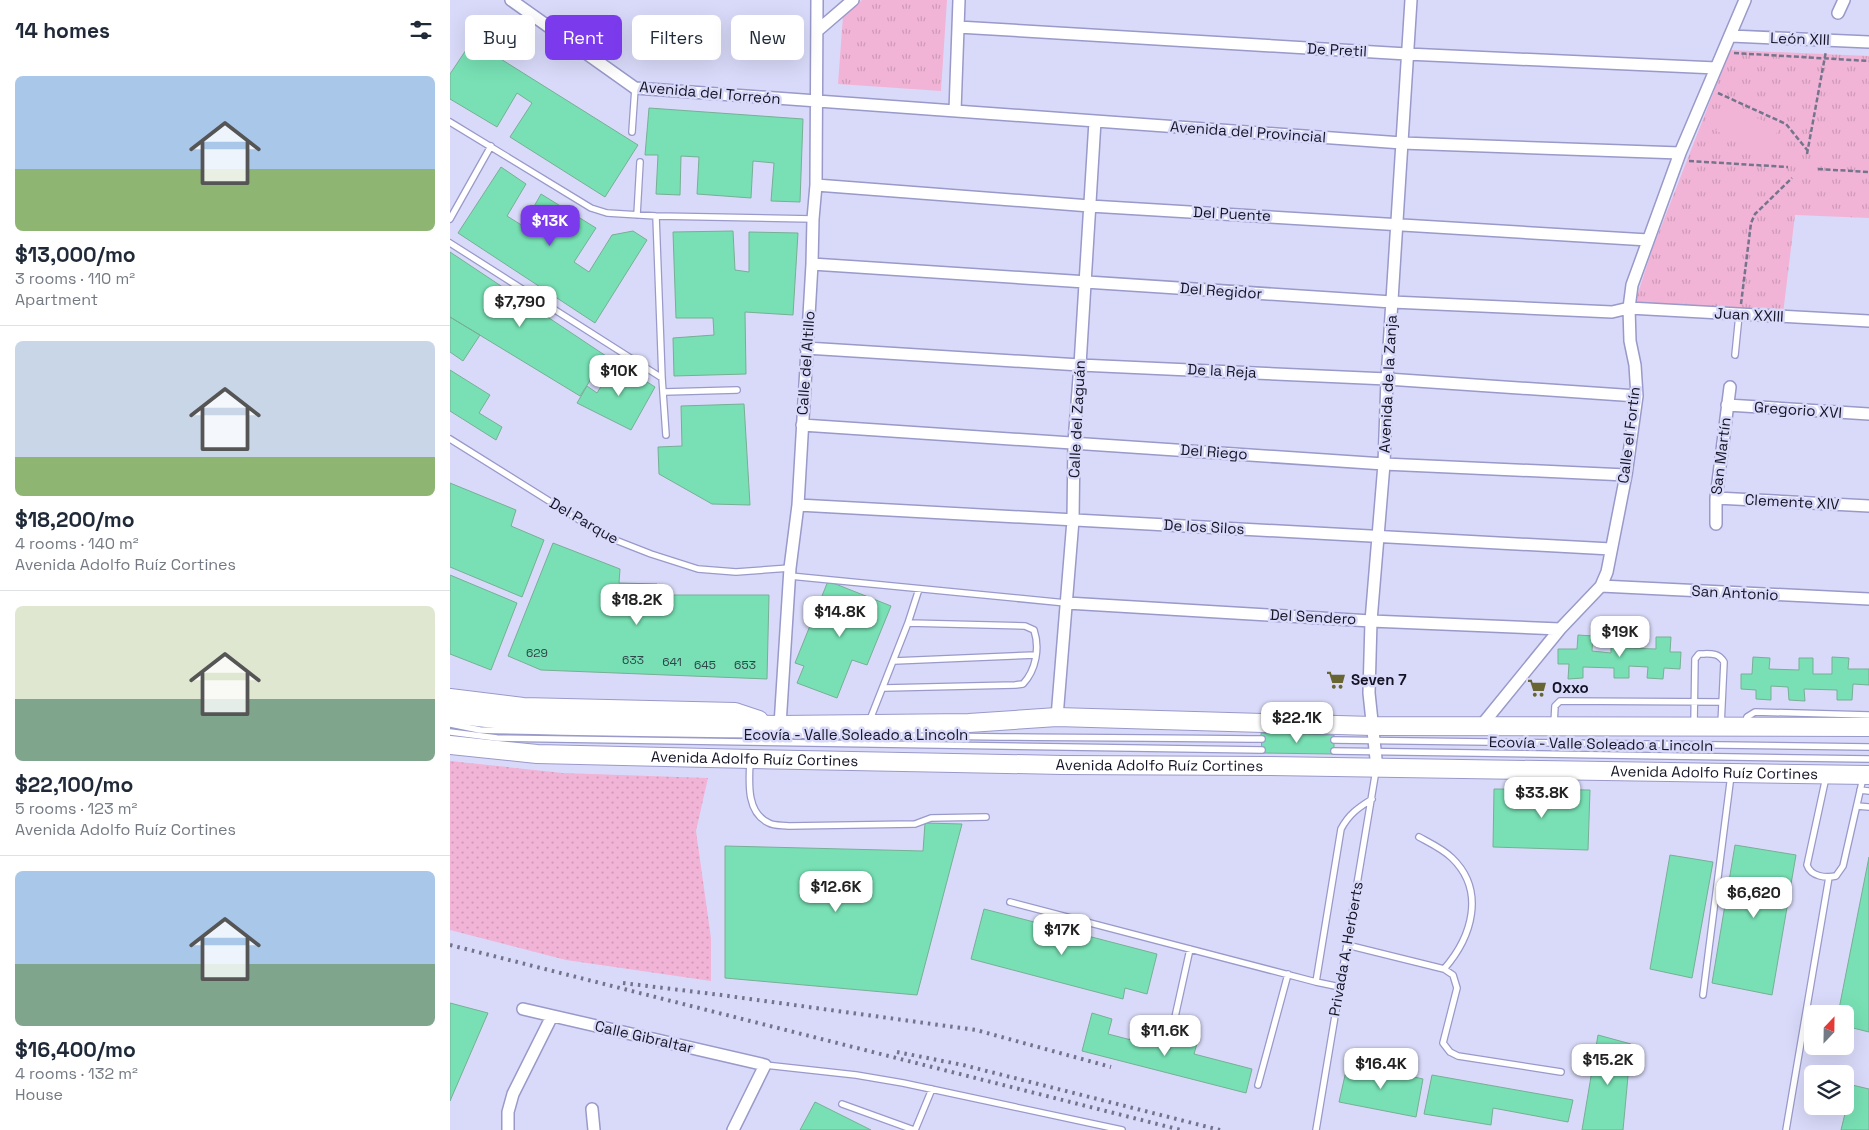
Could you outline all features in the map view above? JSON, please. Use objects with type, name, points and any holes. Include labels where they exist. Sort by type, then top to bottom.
[{"type":"main road","name":"Avenida Adolfo Ruíz Cortines","points":[[450,698],[523,707],[735,712],[776,725]]},
{"type":"main road","name":"Avenida Adolfo Ruíz Cortines","points":[[450,714],[522,722],[776,725],[969,723],[1057,717],[1374,747],[1731,773],[1827,775],[1866,778]]},
{"type":"main road","name":"Avenida Adolfo Ruíz Cortines","points":[[450,745],[537,754],[1052,765],[1374,747],[1481,726],[1869,727]]},
{"type":"street","name":"Avenida del Torreón","points":[[511,0],[635,88],[817,102]]},
{"type":"street","name":"Calle del Altillo","points":[[776,725],[798,505],[812,264],[816,185],[817,0]]},
{"type":"street","points":[[817,31],[853,0]]},
{"type":"street","points":[[955,111],[959,0]]},
{"type":"street","name":"Avenida de la Zanja","points":[[1374,747],[1369,693],[1371,621],[1384,464],[1387,379],[1411,0]]},
{"type":"street","name":"Calle el Fortín","points":[[1481,726],[1560,629],[1601,586],[1607,572],[1626,475],[1637,396],[1630,341],[1629,308],[1632,285],[1678,156],[1712,91],[1716,68],[1745,0]]},
{"type":"street","points":[[1838,13],[1844,0]]},
{"type":"street","name":"De Pretil","points":[[958,28],[1407,54],[1716,68]]},
{"type":"street","name":"León XIII","points":[[1730,36],[1869,42]]},
{"type":"street","name":"Avenida del Provincial","points":[[817,102],[1402,143],[1678,156]]},
{"type":"street","name":"Calle del Zaguán","points":[[1057,717],[1073,520],[1074,442],[1095,121]]},
{"type":"street","name":"Del Puente","points":[[816,185],[1090,206],[1648,240]]},
{"type":"street","name":"Del Regidor","points":[[812,264],[1392,302],[1612,312],[1629,308]]},
{"type":"street","name":"Juan XXIII","points":[[1629,308],[1869,321]]},
{"type":"street","name":"De la Reja","points":[[806,348],[1387,379],[1637,396]]},
{"type":"street","name":"San Martín","points":[[1716,524],[1716,498],[1730,387]]},
{"type":"street","name":"Gregorio XVI","points":[[1727,405],[1869,414]]},
{"type":"street","name":"Del Riego","points":[[802,425],[1384,464],[1626,475]]},
{"type":"street","name":"Clemente XIV","points":[[1716,498],[1869,506]]},
{"type":"street","name":"De los Silos","points":[[798,505],[1610,549]]},
{"type":"street","name":"San Antonio","points":[[1601,586],[1869,599]]},
{"type":"street","name":"Del Sendero","points":[[1067,603],[1371,621],[1560,629]]},
{"type":"street","name":"Calle Gibraltar","points":[[523,1009],[765,1065]]},
{"type":"street","points":[[508,1130],[508,1112],[513,1094],[552,1016]]},
{"type":"street","points":[[732,1130],[765,1065]]},
{"type":"street","points":[[592,1109],[594,1130]]},
{"type":"lane","points":[[632,132],[635,88]]},
{"type":"lane","points":[[450,122],[590,208],[607,213],[656,216],[813,219]]},
{"type":"lane","points":[[450,219],[491,146]]},
{"type":"lane","points":[[637,215],[640,162]]},
{"type":"lane","points":[[656,216],[666,435]]},
{"type":"lane","points":[[450,243],[662,378]]},
{"type":"lane","points":[[1735,355],[1739,315]]},
{"type":"lane","points":[[664,392],[737,390]]},
{"type":"lane","name":"Del Parque","points":[[450,440],[605,536],[651,554],[698,569],[736,572],[790,572],[919,589],[1067,603]]},
{"type":"lane","points":[[869,724],[894,661],[919,589]]},
{"type":"lane","points":[[884,688],[1023,684],[1031,675],[1037,639],[1034,630],[1025,626],[908,623]]},
{"type":"lane","points":[[894,661],[1036,654]]},
{"type":"lane","points":[[1694,727],[1695,659],[1699,654],[1715,654],[1721,657],[1724,662],[1721,727]]},
{"type":"lane","points":[[1554,727],[1555,706],[1560,701],[1722,702]]},
{"type":"lane","points":[[1743,728],[1748,717],[1755,712],[1869,715]]},
{"type":"lane","name":"Ecovía - Valle Soleado a Lincoln","points":[[450,724],[480,730],[771,736],[1262,738]]},
{"type":"lane","points":[[450,732],[507,738],[1262,750]]},
{"type":"lane","name":"Ecovía - Valle Soleado a Lincoln","points":[[1334,740],[1374,747],[1869,748]]},
{"type":"lane","points":[[1334,751],[1374,747],[1866,778],[1857,806],[1842,870],[1836,876],[1829,877],[1813,874],[1807,865],[1827,775]]},
{"type":"lane","name":"Privada A. Herberts","points":[[1316,1130],[1372,799],[1374,747]]},
{"type":"lane","points":[[751,759],[749,778],[752,807],[759,817],[770,824],[789,826],[916,824],[931,818],[986,817]]},
{"type":"lane","points":[[1703,996],[1731,773]]},
{"type":"lane","points":[[1316,982],[1342,829],[1347,818],[1354,810],[1372,799]]},
{"type":"lane","points":[[1857,806],[1869,807]]},
{"type":"lane","points":[[1419,837],[1451,857],[1465,874],[1473,903],[1465,940],[1456,956],[1444,969]]},
{"type":"lane","points":[[1786,1130],[1829,877]]},
{"type":"lane","points":[[1010,902],[1340,987]]},
{"type":"lane","points":[[1347,946],[1444,969],[1453,975],[1457,988],[1444,1043],[1450,1052],[1458,1056],[1561,1072]]},
{"type":"lane","points":[[1175,1017],[1190,949]]},
{"type":"lane","points":[[1258,1084],[1288,974]]},
{"type":"lane","points":[[765,1065],[856,1075],[932,1089],[1122,1130]]},
{"type":"lane","points":[[842,1104],[915,1130],[932,1089]]},
{"type":"path","points":[[1712,91],[1786,124],[1808,153],[1828,40]]},
{"type":"path","points":[[1730,61],[1734,53],[1869,61]]},
{"type":"path","points":[[1712,91],[1721,85]]},
{"type":"path","points":[[1687,170],[1694,152]]},
{"type":"path","points":[[1678,156],[1690,161],[1788,167]]},
{"type":"path","points":[[1818,169],[1869,172]]},
{"type":"path","points":[[1739,315],[1751,223],[1755,214],[1792,178]]},
{"type":"green space","points":[[862,0],[947,0],[941,91],[838,84],[843,16]]},
{"type":"green space","points":[[1730,50],[1869,56],[1869,218],[1795,215],[1783,314],[1640,305],[1635,302],[1652,250]]},
{"type":"green space","points":[[1726,106],[1779,127],[1769,152],[1716,131]]},
{"type":"green space","points":[[450,761],[563,773],[708,778],[696,831],[711,938],[711,981],[566,960],[450,930]]},
{"type":"building","points":[[465,52],[465,60],[502,60],[638,145],[605,197],[510,137],[532,103],[517,93],[497,127],[450,99],[450,74]]},
{"type":"building","points":[[649,108],[803,119],[800,202],[771,201],[774,163],[753,161],[751,198],[697,194],[699,157],[681,156],[680,195],[656,194],[658,155],[645,155]]},
{"type":"building","points":[[501,167],[526,184],[507,216],[523,226],[541,194],[596,228],[574,262],[589,272],[612,235],[633,231],[647,240],[595,323],[458,233]]},
{"type":"building","points":[[733,231],[735,270],[749,272],[749,232],[798,233],[793,315],[745,312],[746,374],[674,376],[673,338],[714,335],[713,318],[676,318],[673,232]]},
{"type":"building","points":[[450,252],[606,356],[580,396],[450,317]]},
{"type":"building","points":[[450,317],[480,335],[463,361],[450,352]]},
{"type":"building","points":[[616,362],[655,387],[631,430],[577,403],[587,386],[597,393]]},
{"type":"building","points":[[450,370],[490,395],[479,413],[502,427],[496,440],[450,411]]},
{"type":"building","points":[[744,404],[750,505],[712,504],[659,474],[658,447],[682,446],[681,406]]},
{"type":"building","points":[[450,483],[516,510],[511,526],[544,540],[522,597],[450,567]]},
{"type":"building","points":[[553,543],[620,569],[619,583],[657,584],[658,595],[769,595],[767,679],[541,670],[508,656]]},
{"type":"building","points":[[450,575],[517,603],[491,670],[450,654]]},
{"type":"building","points":[[828,581],[891,606],[867,665],[852,660],[837,698],[797,683],[804,666],[795,663]]},
{"type":"building","points":[[1578,635],[1593,636],[1592,651],[1611,653],[1611,636],[1627,637],[1627,648],[1656,649],[1656,637],[1671,637],[1670,652],[1681,652],[1680,669],[1664,668],[1663,679],[1647,678],[1648,667],[1629,666],[1629,678],[1614,678],[1614,668],[1583,667],[1583,678],[1568,679],[1569,664],[1558,664],[1558,649],[1577,649]]},
{"type":"building","points":[[1753,657],[1770,658],[1769,669],[1799,670],[1799,658],[1813,658],[1813,674],[1832,674],[1832,657],[1849,658],[1848,669],[1869,669],[1869,685],[1853,684],[1852,700],[1837,700],[1837,690],[1804,689],[1805,701],[1789,700],[1788,687],[1771,686],[1771,700],[1756,699],[1756,690],[1741,689],[1741,674],[1752,674]]},
{"type":"building","points":[[1261,733],[1334,735],[1334,754],[1262,753]]},
{"type":"building","points":[[1494,789],[1590,790],[1588,850],[1493,847]]},
{"type":"building","points":[[925,823],[962,824],[917,995],[725,978],[725,846],[923,851]]},
{"type":"building","points":[[1735,845],[1796,855],[1772,995],[1712,983]]},
{"type":"building","points":[[1670,855],[1713,862],[1692,978],[1650,969]]},
{"type":"building","points":[[1869,857],[1869,1032],[1854,1028],[1854,1005],[1840,1005]]},
{"type":"building","points":[[984,909],[1157,954],[1147,994],[1125,988],[1123,999],[971,959]]},
{"type":"building","points":[[450,1003],[488,1013],[450,1101]]},
{"type":"building","points":[[1092,1013],[1112,1019],[1108,1034],[1170,1050],[1174,1034],[1198,1040],[1194,1054],[1252,1069],[1246,1093],[1082,1051]]},
{"type":"building","points":[[1598,1035],[1631,1044],[1623,1130],[1582,1130]]},
{"type":"building","points":[[1348,1062],[1423,1079],[1416,1117],[1339,1102]]},
{"type":"building","points":[[1432,1075],[1573,1100],[1568,1122],[1493,1108],[1491,1125],[1424,1114]]},
{"type":"building","points":[[1854,1085],[1869,1089],[1869,1130],[1841,1130],[1845,1115],[1854,1115]]},
{"type":"building","points":[[815,1102],[871,1130],[800,1130]]},
{"type":"railway","points":[[450,945],[1181,1130]]},
{"type":"railway","points":[[623,983],[976,1030],[1111,1067]]},
{"type":"railway","points":[[897,1052],[963,1065],[1220,1130]]},
{"type":"place","name":"Seven 7","points":[[1336,680]]},
{"type":"place","name":"Oxxo","points":[[1537,688]]}]
